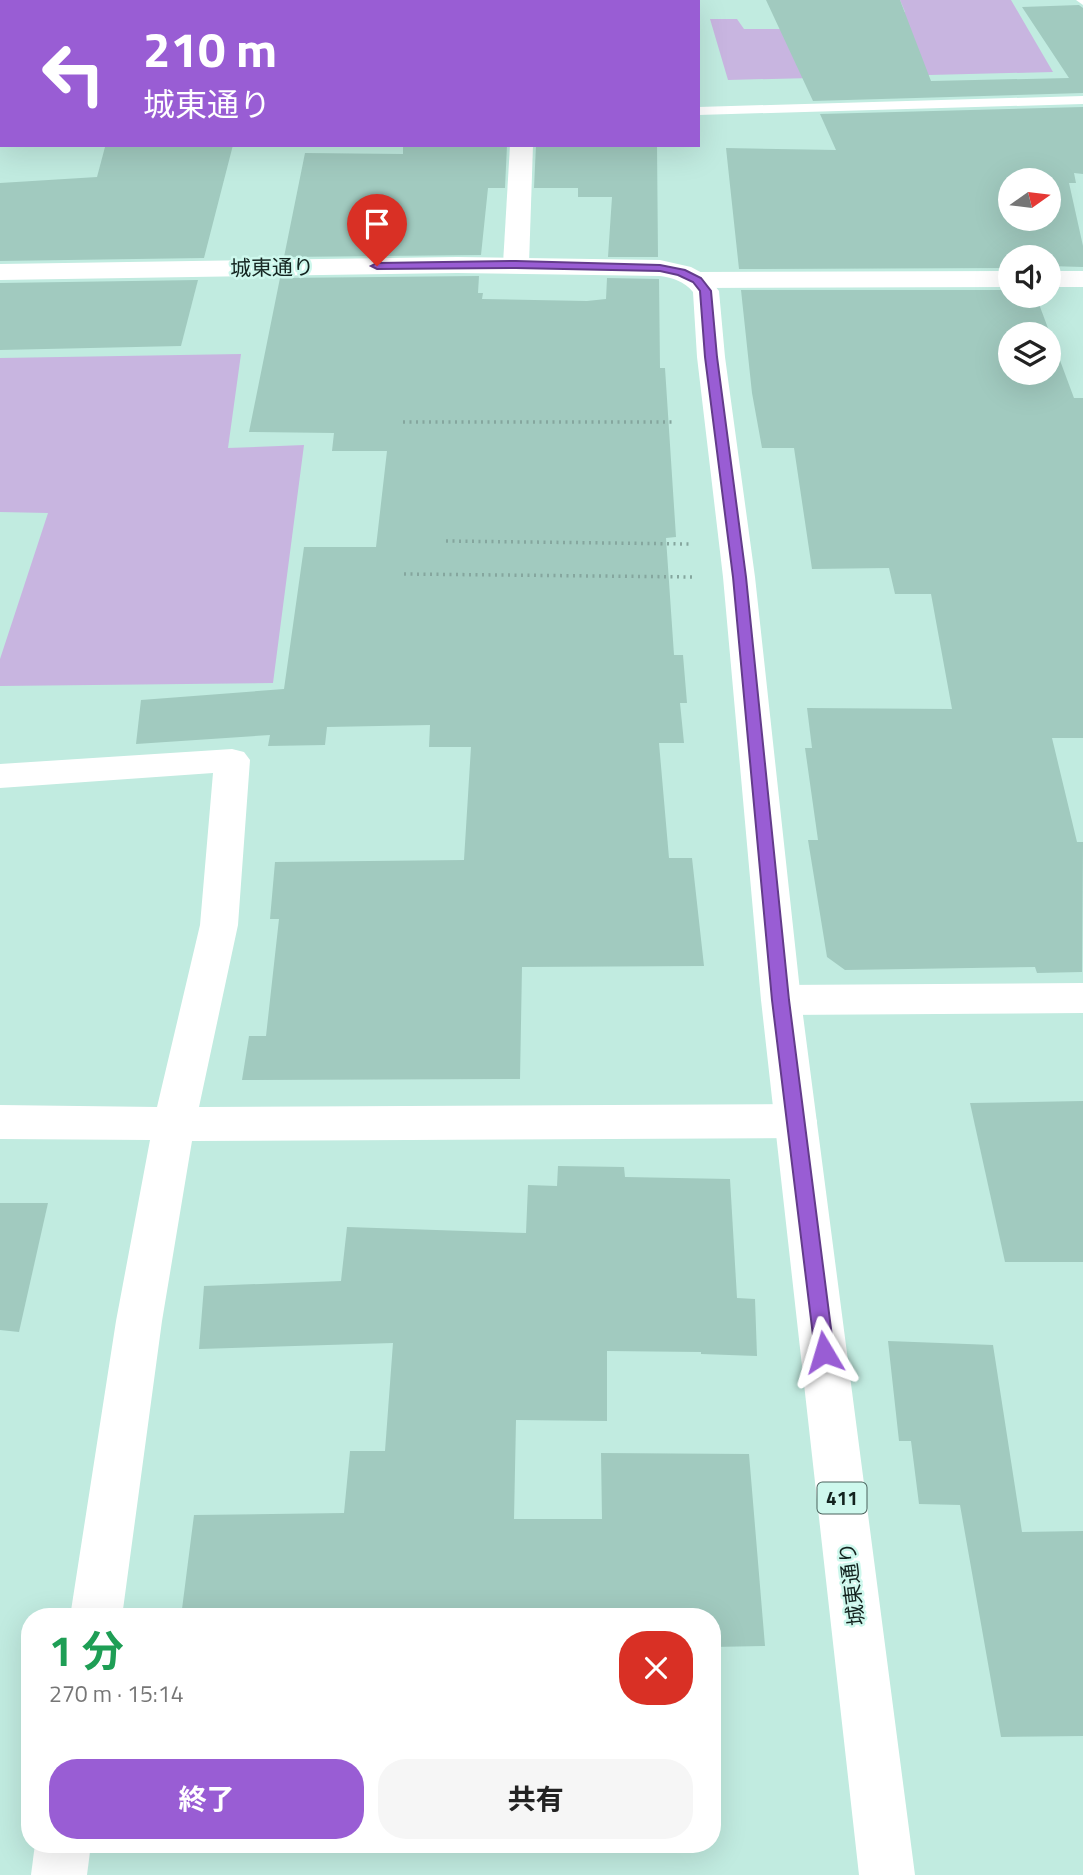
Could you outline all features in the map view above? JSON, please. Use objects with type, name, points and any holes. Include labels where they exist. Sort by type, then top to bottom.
[{"type":"main road","points":[[516,264],[522,147]]},
{"type":"main road","name":"城東通り","points":[[0,272],[516,264],[660,268],[682,272],[697,280],[706,291],[719,422],[739,577],[781,1000],[887,1875]]},
{"type":"main road","points":[[697,280],[998,279]]},
{"type":"main road","points":[[1061,279],[1083,279]]},
{"type":"main road","points":[[0,776],[232,760],[219,925],[174,1124],[139,1321],[97,1608]]},
{"type":"main road","points":[[781,1000],[1083,998]]},
{"type":"main road","points":[[0,1122],[174,1124],[796,1121]]},
{"type":"main road","points":[[59,1875],[62,1853]]},
{"type":"lane","points":[[700,111],[1083,100]]},
{"type":"path","points":[[403,422],[719,422]]},
{"type":"path","points":[[446,541],[735,544]]},
{"type":"path","points":[[404,574],[739,577]]},
{"type":"shaded area","points":[[900,0],[1011,0],[1053,72],[728,80],[710,19],[737,19],[744,29],[899,29],[890,12],[905,12]]},
{"type":"shaded area","points":[[241,354],[228,448],[304,445],[273,683],[0,686],[0,659],[48,513],[0,512],[0,358]]},
{"type":"building","points":[[766,0],[900,0],[931,81],[1069,78],[1022,7],[1079,5],[1083,8],[1083,93],[813,101]]},
{"type":"building","points":[[1083,107],[1083,174],[1074,173],[1076,183],[1069,183],[1083,246],[1083,267],[1061,266],[1061,245],[998,245],[998,268],[739,269],[726,148],[836,150],[820,114]]},
{"type":"building","points":[[105,147],[232,147],[204,258],[0,261],[0,183],[97,177]]},
{"type":"building","points":[[403,147],[507,147],[505,188],[488,188],[481,255],[284,257],[305,153],[403,154]]},
{"type":"building","points":[[536,147],[657,147],[658,257],[608,257],[612,197],[578,197],[578,188],[534,188]]},
{"type":"building","points":[[479,276],[478,293],[483,293],[482,299],[587,301],[606,299],[607,278],[659,279],[660,368],[665,368],[676,537],[666,538],[674,655],[683,655],[687,703],[680,703],[684,743],[659,743],[669,858],[692,858],[704,966],[522,967],[520,1079],[242,1080],[249,1036],[266,1036],[279,919],[270,919],[275,862],[464,860],[471,747],[429,747],[430,725],[327,727],[325,745],[268,746],[270,735],[136,744],[141,700],[284,689],[304,547],[376,547],[387,451],[332,451],[334,433],[249,432],[280,278]]},
{"type":"building","points":[[198,280],[181,346],[0,350],[0,283]]},
{"type":"building","points":[[741,290],[998,290],[998,308],[1040,308],[1046,322],[998,322],[998,385],[1061,385],[1061,363],[1074,398],[1083,398],[1083,738],[1052,738],[1077,842],[1083,842],[1082,972],[1037,973],[1035,967],[845,970],[827,957],[808,840],[818,840],[805,748],[812,748],[807,708],[952,709],[931,594],[895,594],[889,568],[812,569],[794,448],[762,448],[752,393]]},
{"type":"building","points":[[1083,1101],[1083,1262],[1005,1262],[970,1103]]},
{"type":"building","points":[[558,1166],[624,1167],[625,1177],[730,1179],[737,1298],[755,1299],[757,1356],[701,1352],[607,1351],[607,1421],[516,1420],[514,1519],[602,1519],[601,1453],[749,1454],[765,1646],[721,1647],[721,1608],[182,1608],[194,1515],[344,1513],[350,1451],[385,1451],[393,1343],[199,1349],[204,1286],[341,1281],[347,1227],[526,1233],[528,1185],[557,1186]]},
{"type":"building","points":[[0,1203],[48,1203],[19,1332],[0,1330]]},
{"type":"building","points":[[888,1341],[993,1345],[1022,1532],[1083,1531],[1083,1736],[1001,1737],[960,1505],[919,1504],[911,1441],[899,1441]]},
{"type":"route","points":[[377,266],[516,264],[660,268],[682,272],[697,280],[706,291],[711,357],[739,577],[781,1000],[824,1352]]}]
